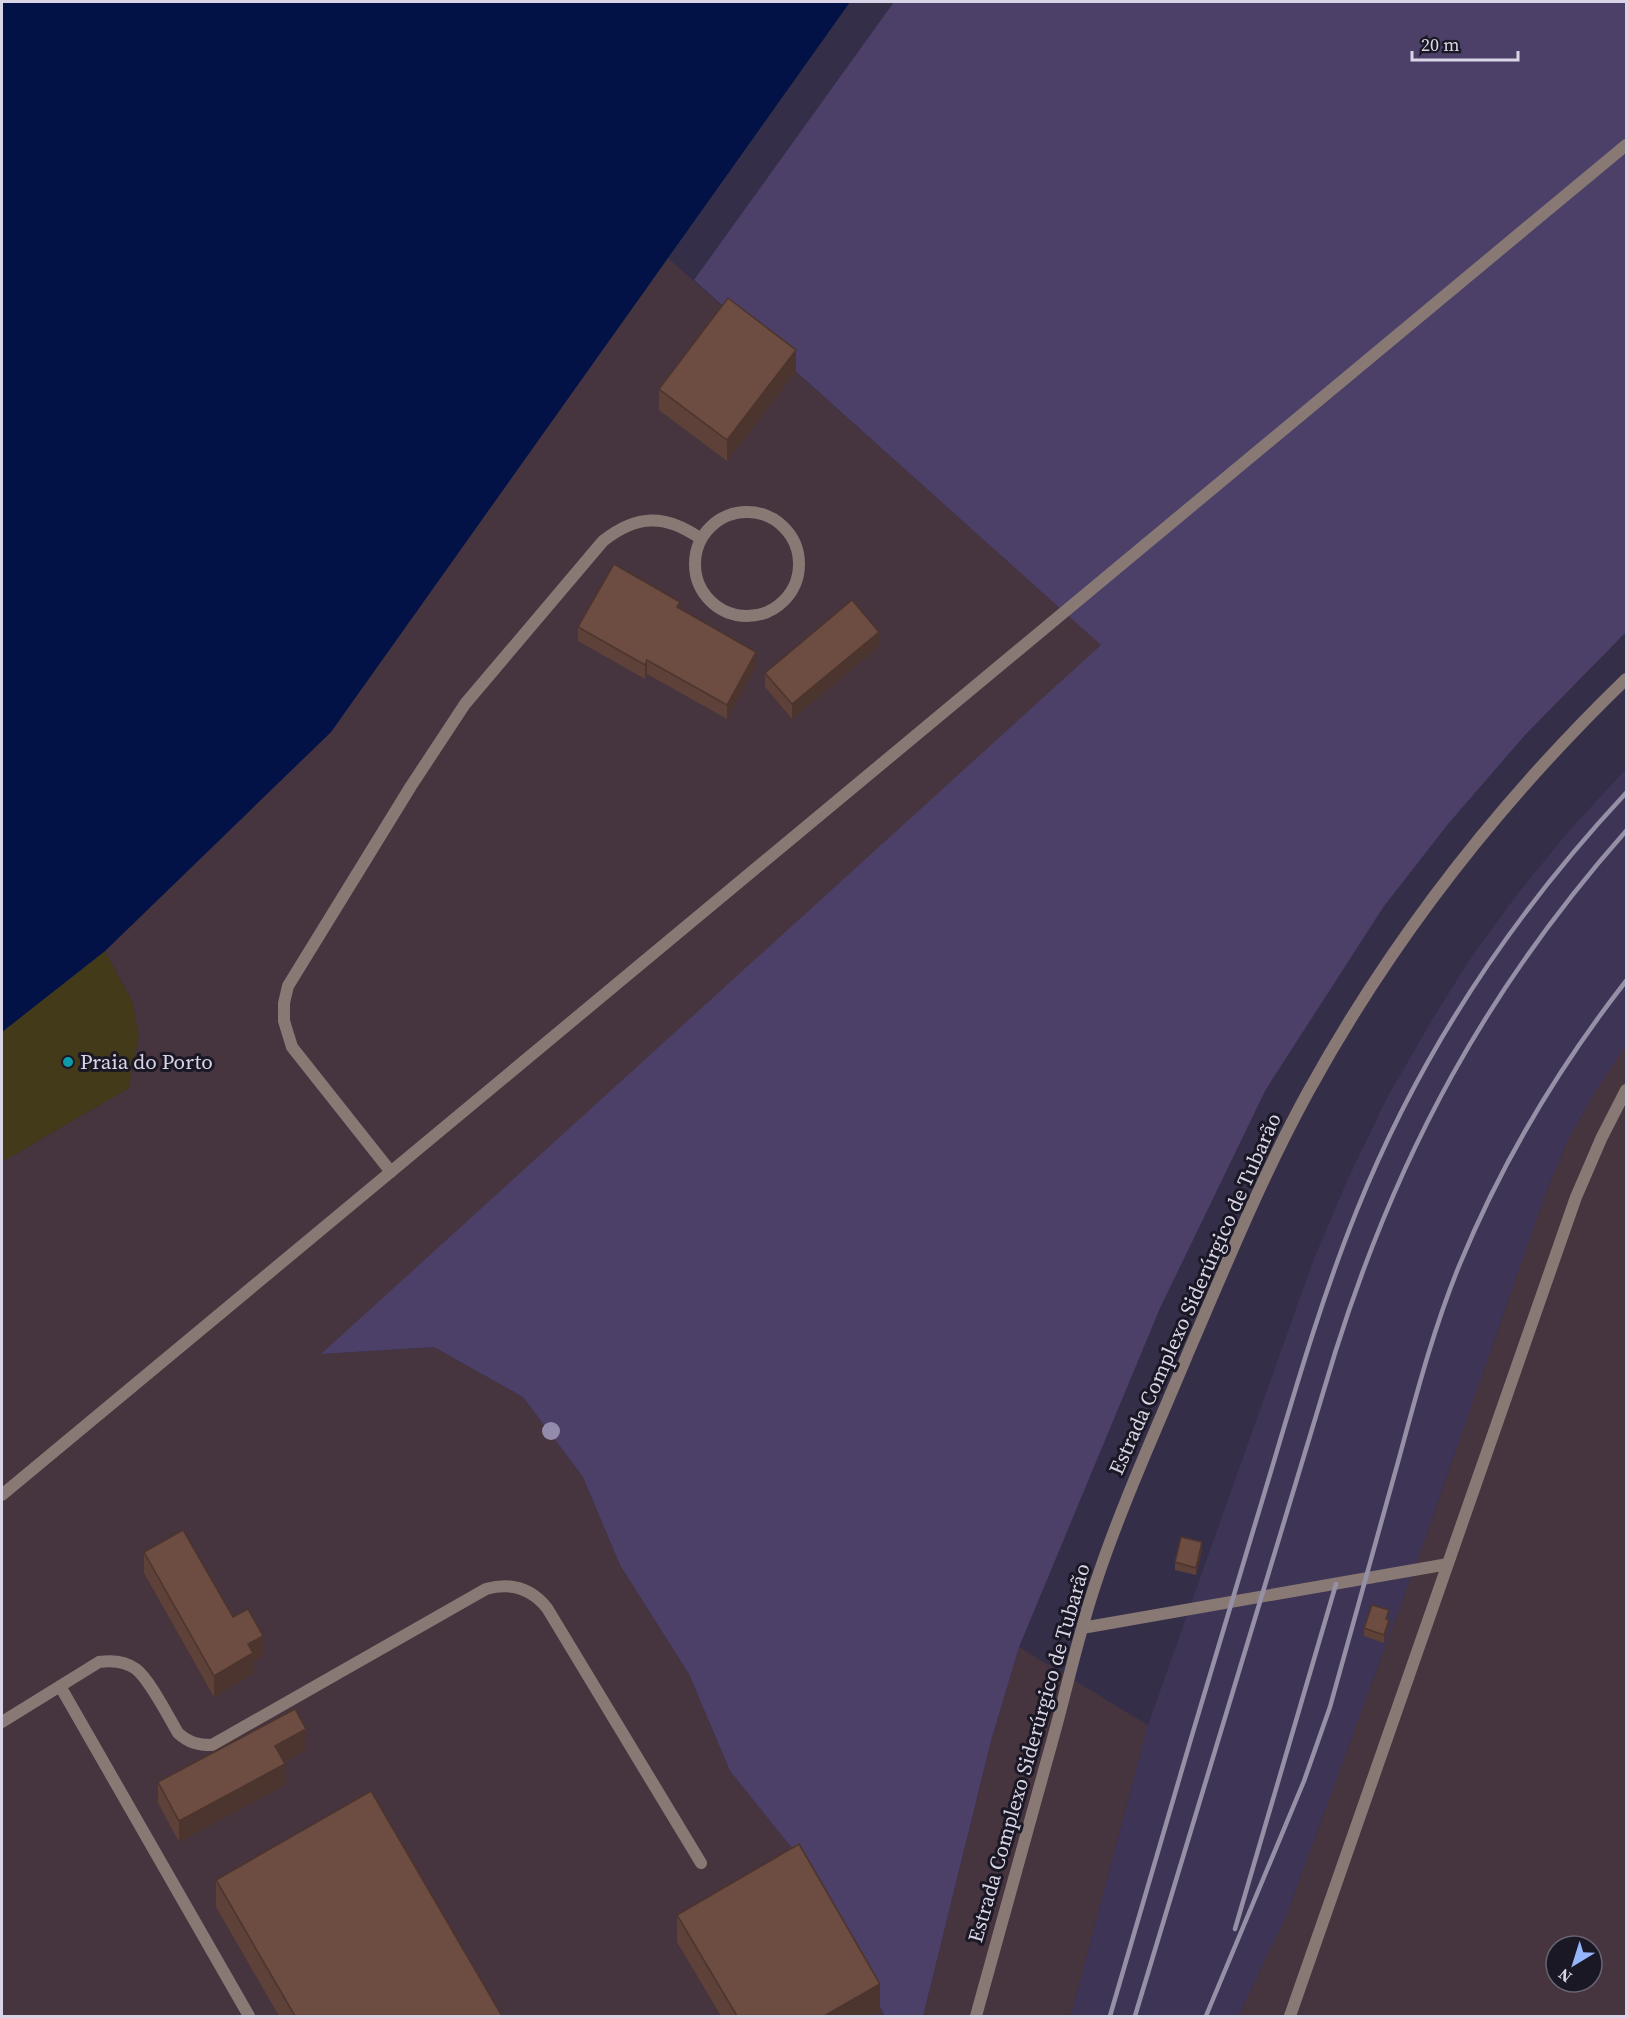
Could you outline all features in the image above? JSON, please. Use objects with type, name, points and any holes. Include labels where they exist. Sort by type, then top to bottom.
[{"type":"lane","points":[[2,1495],[1626,145]]},
{"type":"lane","points":[[750,512],[765,515],[778,522],[789,532],[796,545],[800,559],[799,574],[794,588],[774,610],[760,615],[745,616],[730,613],[717,606],[706,596],[699,583],[695,568],[696,554],[701,539],[710,527],[722,518],[735,513],[750,512]]},
{"type":"lane","points":[[391,1172],[292,1047],[284,1021],[284,1004],[288,986],[452,722],[603,540],[628,524],[644,520],[659,520],[675,524],[701,539]]},
{"type":"lane","name":"Estrada Complexo Siderúrgico de Tubarão","points":[[976,2016],[1082,1628],[1104,1559],[1124,1503],[1235,1243],[1274,1158],[1326,1060],[1390,958],[1428,905],[1473,846],[1545,762],[1626,679]]},
{"type":"lane","points":[[1290,2016],[1576,1197],[1600,1139],[1626,1090]]},
{"type":"lane","points":[[1082,1628],[1448,1564]]},
{"type":"lane","points":[[2,1722],[99,1662],[112,1660],[125,1663],[137,1670],[178,1733],[192,1743],[212,1745],[486,1589],[498,1585],[522,1588],[532,1593],[547,1608],[701,1863]]},
{"type":"lane","points":[[60,1686],[249,2016]]},
{"type":"shaded area","points":[[2,2],[850,2],[331,732],[105,951],[2,1032]]},
{"type":"shaded area","points":[[894,2],[1626,2],[1626,632],[1525,735],[1448,824],[1384,906],[1266,1089],[1160,1308],[1019,1647],[991,1741],[923,2016],[885,2016],[800,1858],[730,1771],[689,1674],[620,1565],[583,1477],[523,1397],[434,1347],[321,1354],[1101,645],[694,280]]},
{"type":"shaded area","points":[[668,258],[1102,645],[322,1354],[434,1347],[523,1397],[583,1477],[620,1565],[689,1674],[730,1771],[800,1858],[885,2016],[2,2016],[2,1162],[129,1088],[139,1035],[132,1001],[105,951],[331,732]]},
{"type":"shaded area","points":[[1626,769],[1626,1045],[1596,1090],[1568,1140],[1546,1192],[1423,1544],[1286,1916],[1238,2016],[1071,2016],[1148,1725],[1313,1261],[1348,1179],[1387,1098],[1473,955],[1519,892],[1568,832]]},
{"type":"shaded area","points":[[1626,1045],[1626,2016],[1238,2016],[1286,1916],[1423,1544],[1546,1192],[1568,1140],[1596,1090]]},
{"type":"shaded area","points":[[1019,1647],[1148,1725],[1071,2016],[923,2016],[991,1741]]},
{"type":"sand","name":"Praia do Porto","points":[[105,951],[132,1001],[139,1035],[129,1088],[2,1162],[2,1032]]},
{"type":"building","points":[[728,298],[796,350],[727,440],[659,389]]},
{"type":"building","points":[[614,564],[680,602],[677,607],[756,652],[727,705],[647,660],[645,665],[578,627]]},
{"type":"building","points":[[852,600],[879,632],[792,704],[765,673]]},
{"type":"building","points":[[183,1530],[233,1617],[248,1609],[263,1636],[248,1644],[253,1653],[214,1676],[144,1552]]},
{"type":"building","points":[[1181,1537],[1202,1542],[1196,1568],[1175,1562]]},
{"type":"building","points":[[1372,1605],[1389,1610],[1386,1619],[1389,1620],[1384,1635],[1364,1628]]},
{"type":"building","points":[[295,1709],[306,1729],[275,1746],[285,1764],[179,1821],[158,1782]]},
{"type":"building","points":[[371,1791],[502,2016],[295,2016],[216,1880]]},
{"type":"building","points":[[799,1844],[880,1984],[824,2016],[737,2016],[677,1915]]},
{"type":"railway","points":[[1110,2016],[1302,1369],[1357,1210],[1409,1096],[1472,989],[1545,887],[1626,793]]},
{"type":"railway","points":[[1135,2016],[1335,1353],[1360,1279],[1388,1209],[1418,1141],[1489,1012],[1576,890],[1626,831]]},
{"type":"railway","points":[[1206,2016],[1304,1781],[1330,1707],[1426,1363],[1459,1266],[1493,1191],[1533,1118],[1577,1048],[1626,981]]},
{"type":"railway","points":[[1235,1929],[1336,1584]]},
{"type":"place","name":"Praia do Porto","points":[[68,1062]]}]
